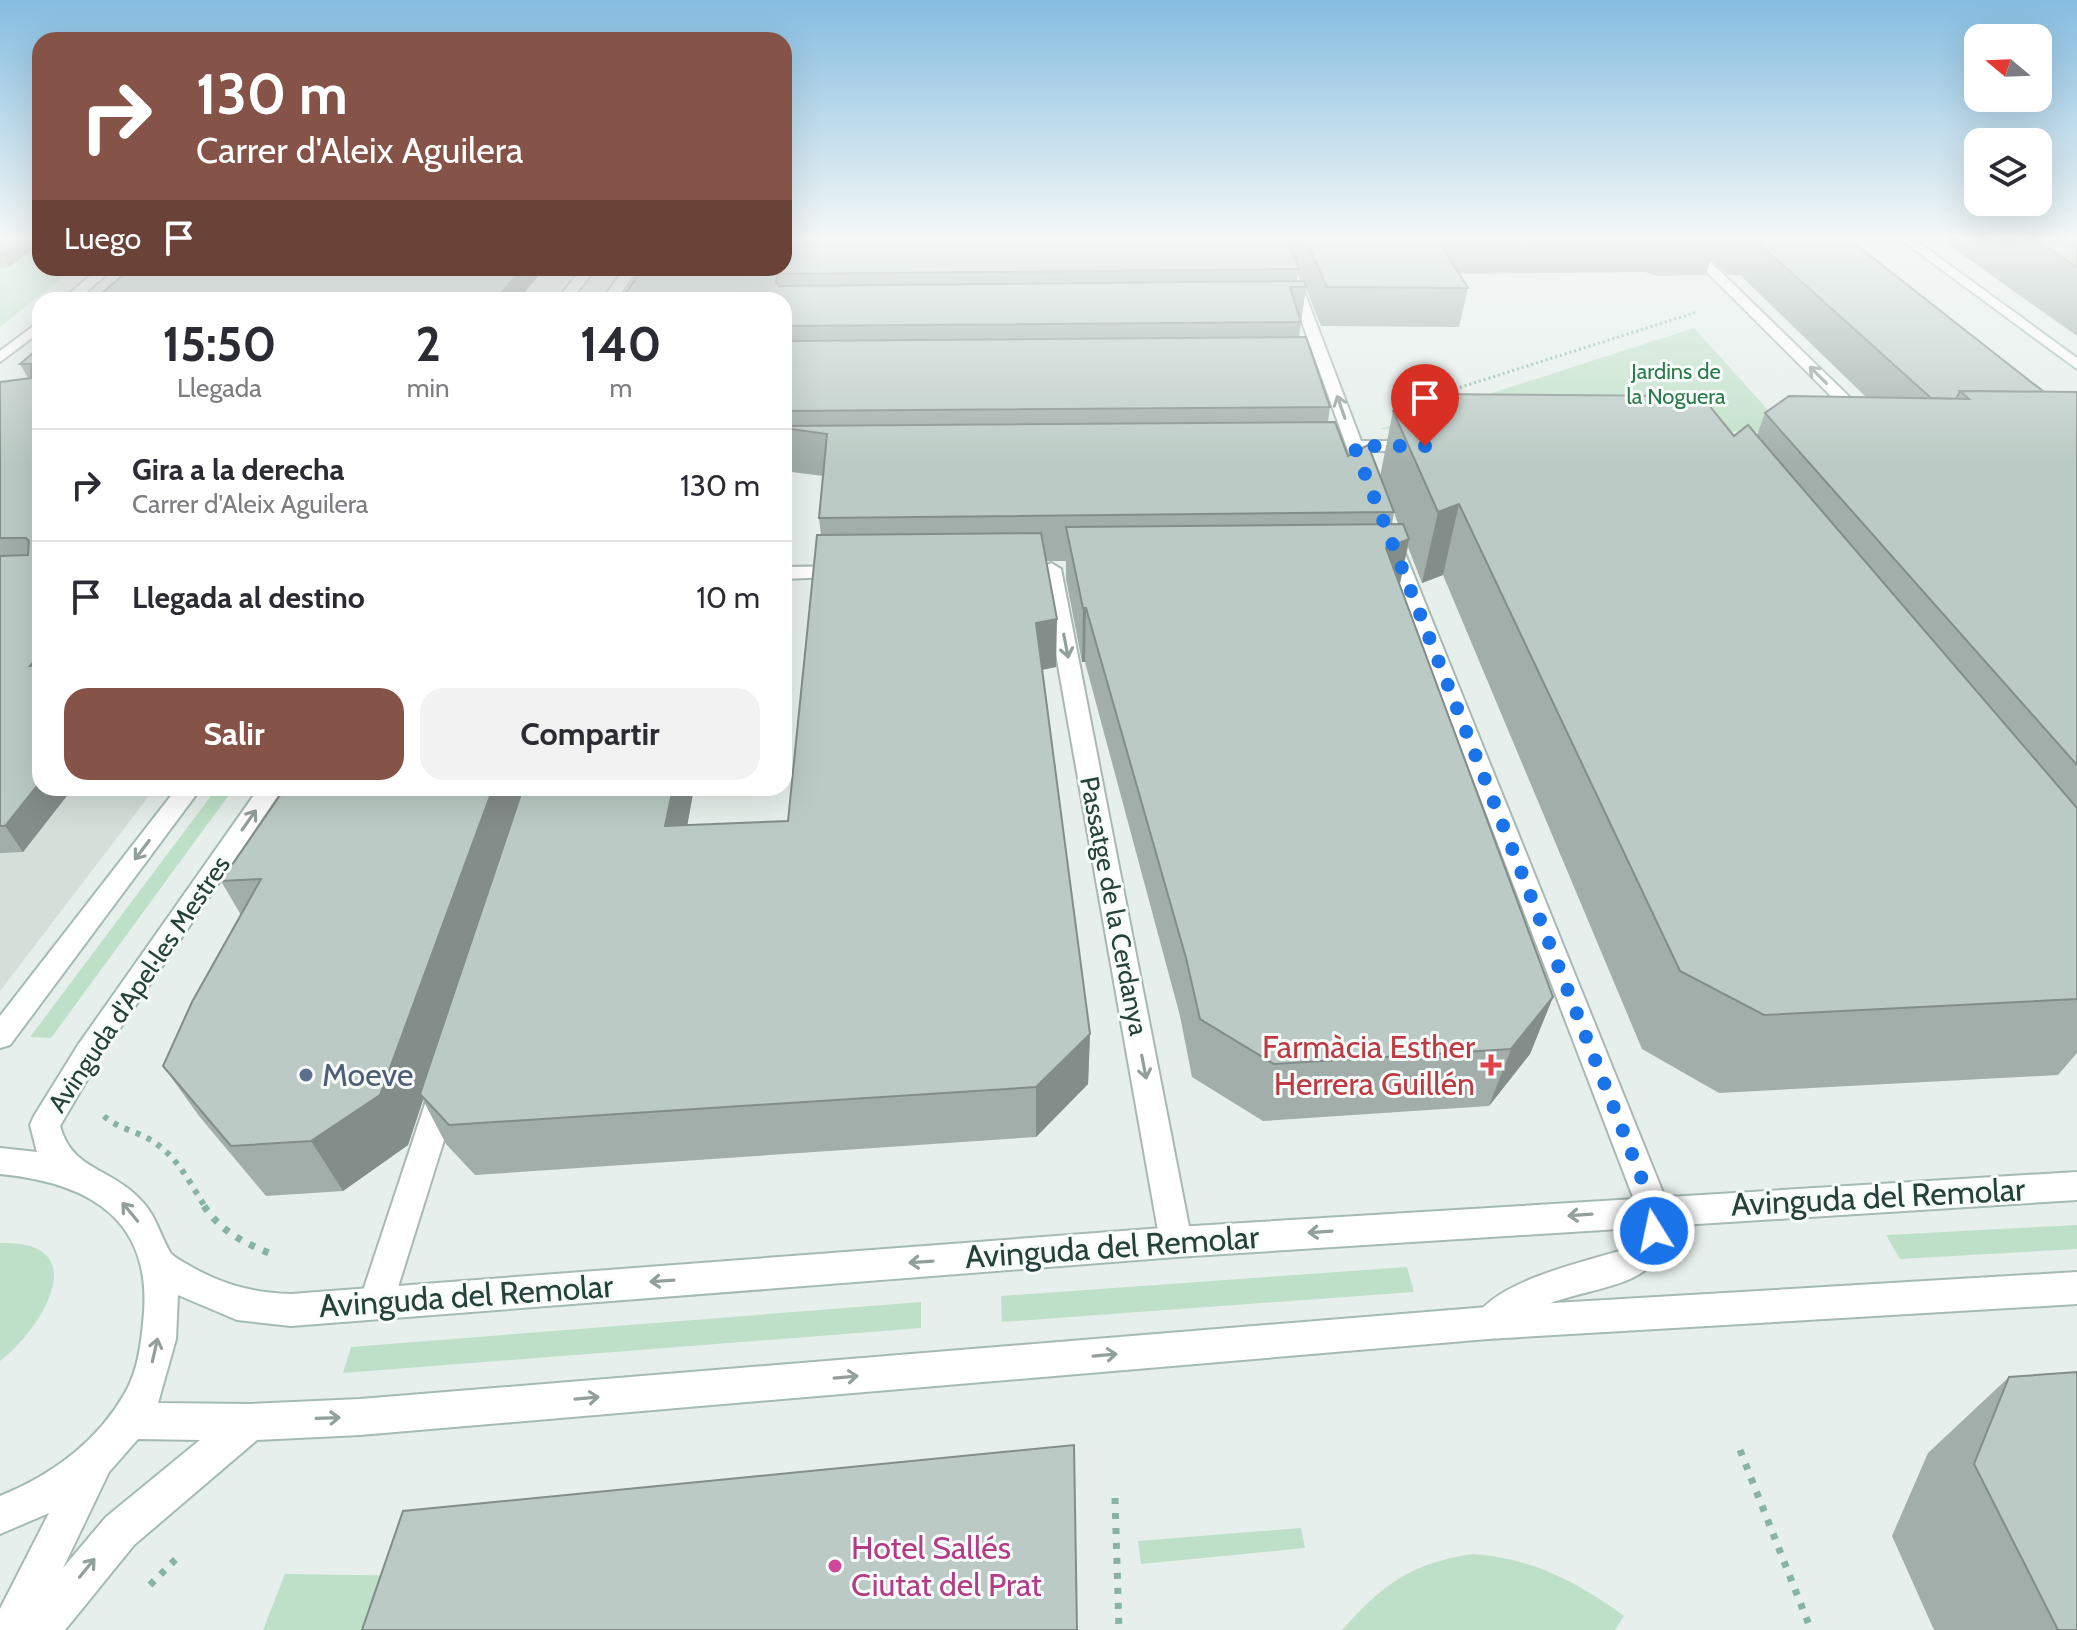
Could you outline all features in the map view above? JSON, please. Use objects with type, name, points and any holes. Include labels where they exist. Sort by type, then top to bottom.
[{"type":"street","points":[[1302,312],[1321,369],[1374,499]]},
{"type":"street","points":[[1754,312],[1875,431]]},
{"type":"street","points":[[2005,312],[2077,365]]},
{"type":"street","points":[[0,358],[32,332]]},
{"type":"street","points":[[1354,446],[1441,446]]},
{"type":"street","points":[[1385,526],[1654,1210],[1654,1231],[1647,1250],[1633,1262],[1535,1292],[1488,1323]]},
{"type":"street","points":[[1376,567],[1401,567]]},
{"type":"street","name":"Passatge de la Cerdanya","points":[[1051,569],[1176,1242]]},
{"type":"street","points":[[792,573],[863,572]]},
{"type":"street","points":[[0,1037],[183,796]]},
{"type":"street","name":"Avinguda d'Apel·les Mestres","points":[[82,1177],[52,1152],[45,1125],[88,1053],[265,796]]},
{"type":"street","points":[[376,1303],[454,1058]]},
{"type":"street","points":[[0,1161],[40,1164],[82,1177],[122,1201],[148,1233],[158,1264],[161,1326],[146,1388],[127,1421],[95,1461],[11,1630]]},
{"type":"street","name":"Avinguda del Remolar","points":[[158,1264],[214,1297],[261,1311],[1176,1242],[2077,1186]]},
{"type":"street","points":[[127,1421],[250,1422],[376,1416],[1488,1323],[2077,1288]]},
{"type":"street","points":[[40,1630],[90,1564],[120,1531],[250,1422]]},
{"type":"street","points":[[0,1515],[53,1494],[95,1461]]},
{"type":"path","points":[[1435,395],[1699,312]]},
{"type":"path","points":[[1740,1450],[1811,1630]]},
{"type":"path","points":[[1115,1498],[1119,1630]]},
{"type":"shaded area","points":[[0,586],[32,748],[32,796],[149,796],[0,991]]},
{"type":"green space","points":[[0,312],[19,312],[0,327]]},
{"type":"green space","name":"Jardins de la Noguera","points":[[1694,328],[1788,432],[1380,429]]},
{"type":"green space","points":[[211,796],[228,796],[51,1038],[30,1037]]},
{"type":"green space","points":[[2077,1225],[2077,1249],[1900,1259],[1886,1235]]},
{"type":"green space","points":[[0,1243],[29,1246],[47,1256],[54,1270],[52,1288],[44,1308],[32,1328],[0,1361]]},
{"type":"green space","points":[[1407,1267],[1414,1292],[1002,1322],[1001,1296]]},
{"type":"green space","points":[[921,1302],[921,1328],[343,1373],[351,1347]]},
{"type":"green space","points":[[1301,1528],[1305,1548],[1141,1564],[1138,1541]]},
{"type":"green space","points":[[1473,1554],[1534,1566],[1571,1582],[1624,1616],[1615,1630],[1342,1630],[1371,1600],[1400,1578],[1432,1563]]},
{"type":"green space","points":[[285,1574],[431,1576],[413,1630],[263,1630]]},
{"type":"building","points":[[792,312],[1298,312],[1301,322],[792,326]]},
{"type":"building","points":[[1835,312],[1942,312],[2044,392],[1960,391],[1956,399],[1931,398]]},
{"type":"building","points":[[1306,337],[1330,407],[792,411],[792,341]]},
{"type":"building","points":[[32,354],[32,792],[5,826],[0,826],[0,556],[28,555],[29,541],[26,538],[0,538],[0,382],[31,378],[31,364],[20,364]]},
{"type":"building","points":[[1960,391],[2077,392],[2077,765],[1765,413],[1789,396],[1969,399]]},
{"type":"building","points":[[1424,394],[1684,396],[1708,404],[1734,436],[1748,425],[2077,808],[2077,999],[1764,1015],[1680,971],[1459,504],[1438,512],[1393,411]]},
{"type":"building","points":[[1335,422],[1348,456],[1368,445],[1394,512],[819,518],[827,434],[792,429],[792,426]]},
{"type":"building","points":[[1403,524],[1409,539],[1386,548],[1553,997],[1511,1049],[1274,1064],[1200,1019],[1186,958],[1086,608],[1083,608],[1066,527]]},
{"type":"building","points":[[1041,533],[1057,619],[1036,623],[1090,1034],[1036,1087],[449,1125],[420,1094],[520,796],[671,796],[665,826],[788,821],[817,535]]},
{"type":"building","points":[[279,796],[490,796],[380,1095],[311,1141],[231,1146],[163,1066],[192,1002],[261,879],[221,881]]},
{"type":"building","points":[[2077,1372],[2077,1630],[2058,1630],[1974,1464],[2009,1377]]},
{"type":"building","points":[[1074,1445],[1077,1630],[362,1630],[403,1511]]},
{"type":"place","name":"Farmàcia Esther Herrera Guillén","points":[[1491,1065]]},
{"type":"place","name":"Moeve","points":[[306,1075]]},
{"type":"place","name":"Hotel Sallés Ciutat del Prat","points":[[835,1566]]},
{"type":"route","points":[[1425,446],[1354,446],[1654,1210],[1654,1231]]}]
